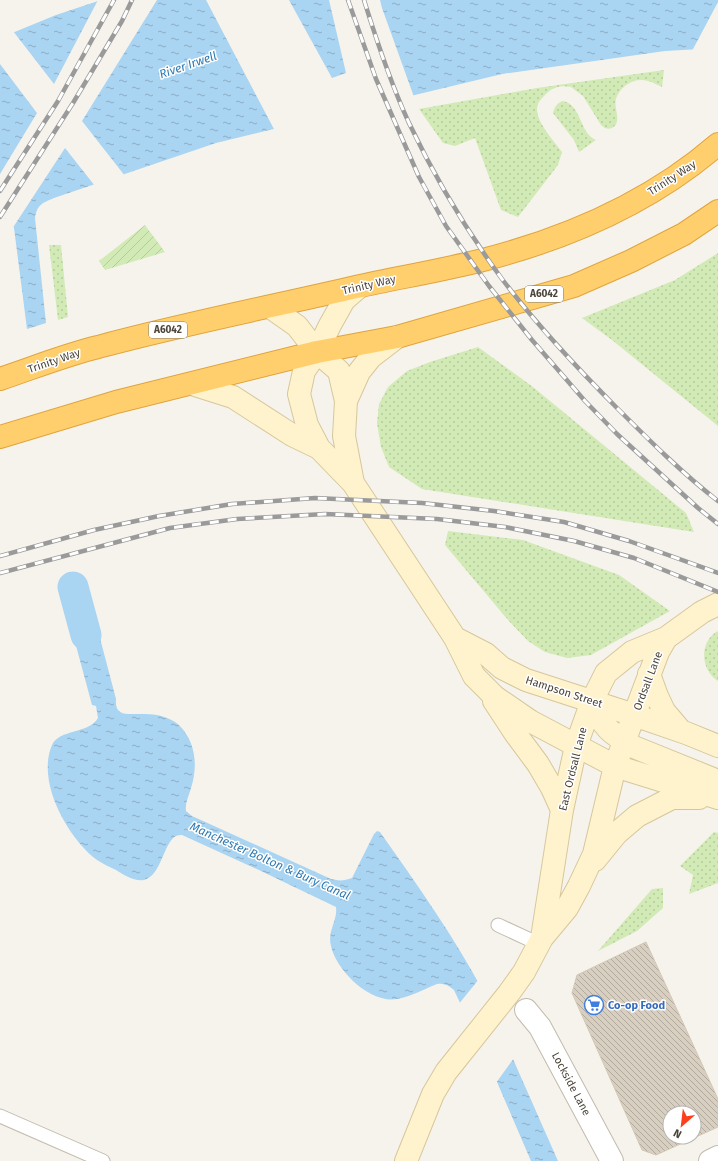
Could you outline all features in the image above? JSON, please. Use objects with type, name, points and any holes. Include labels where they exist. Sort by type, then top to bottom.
[{"type":"highway","name":"Trinity Way","points":[[0,379],[98,347],[479,261],[537,244],[607,216],[637,200],[672,180],[701,159],[718,144]]},
{"type":"highway","name":"A6042","points":[[0,437],[116,402],[317,352],[397,337],[574,286],[678,238],[718,211]]},
{"type":"main road","name":"Hampson Street","points":[[359,287],[344,300],[317,352],[304,371],[299,394],[307,425],[319,448],[353,483],[455,638],[474,676],[487,690],[530,721],[614,766],[718,799]]},
{"type":"main road","name":"Hampson Street","points":[[270,307],[297,326],[317,352],[339,371],[346,401],[344,436],[353,483]]},
{"type":"main road","points":[[346,401],[359,372],[371,357],[397,337]]},
{"type":"main road","points":[[192,384],[233,397],[292,435],[319,448]]},
{"type":"main road","name":"Ordsall Lane","points":[[634,715],[658,652],[666,638],[702,612],[718,604]]},
{"type":"main road","name":"Hampson Street","points":[[455,638],[486,654],[502,668],[526,680],[681,731],[718,746]]},
{"type":"main road","name":"East Ordsall Lane","points":[[540,941],[562,810],[576,746],[592,701],[606,672],[632,652],[666,638]]},
{"type":"main road","points":[[650,674],[657,696],[664,711],[681,731]]},
{"type":"main road","points":[[487,690],[515,733],[538,764],[552,788],[562,810]]},
{"type":"main road","points":[[592,701],[597,716],[604,726],[624,741],[634,747],[718,781]]},
{"type":"main road","name":"East Ordsall Lane","points":[[406,1161],[433,1094],[446,1072],[524,972],[540,941],[567,908],[588,869],[596,846],[614,766],[634,715]]},
{"type":"main road","points":[[588,869],[617,833],[637,816],[649,809],[672,798],[718,799]]},
{"type":"street","name":"Lockside Lane","points":[[526,1010],[540,1027],[612,1161]]},
{"type":"street","points":[[710,1161],[718,1157]]},
{"type":"lane","points":[[498,925],[540,941]]},
{"type":"lane","points":[[0,1116],[103,1161]]},
{"type":"green space","points":[[664,70],[662,87],[650,81],[638,80],[628,84],[621,90],[615,103],[617,122],[611,129],[601,125],[583,96],[571,87],[557,87],[551,90],[540,100],[537,110],[538,116],[549,136],[562,152],[558,165],[518,217],[501,210],[475,138],[455,146],[443,143],[419,109],[537,88]]},
{"type":"green space","points":[[563,101],[574,108],[586,132],[596,140],[579,152],[574,140],[553,113],[556,105]]},
{"type":"green space","points":[[145,225],[165,252],[105,270],[99,261]]},
{"type":"green space","points":[[49,245],[61,245],[68,317],[58,320]]},
{"type":"green space","points":[[718,253],[718,426],[612,340],[582,318],[675,280]]},
{"type":"green space","points":[[478,347],[533,387],[686,513],[694,532],[422,489],[389,467],[381,447],[377,423],[379,404],[388,387],[407,371]]},
{"type":"green space","points":[[448,531],[523,540],[619,575],[670,611],[591,655],[567,658],[545,652],[528,641],[508,620],[445,545]]},
{"type":"green space","points":[[718,631],[718,681],[708,670],[704,656],[707,641]]},
{"type":"green space","points":[[714,832],[718,833],[718,883],[689,894],[693,875],[680,866]]},
{"type":"green space","points":[[663,888],[663,908],[637,931],[598,951],[652,889]]},
{"type":"water","name":"River Irwell","points":[[101,0],[718,0],[718,48],[665,51],[502,74],[216,143],[46,201],[37,210],[35,218],[46,323],[27,329],[14,228],[11,221],[0,216],[0,38],[56,15]]},
{"type":"water","points":[[86,585],[118,710],[125,714],[163,716],[179,725],[189,739],[195,763],[186,811],[192,816],[331,879],[337,880],[352,878],[374,834],[377,831],[380,832],[447,930],[483,991],[558,1161],[531,1161],[497,1082],[454,990],[446,985],[437,984],[407,997],[387,999],[366,991],[347,975],[334,955],[330,941],[331,930],[336,916],[336,907],[182,835],[176,836],[172,840],[155,872],[144,880],[130,878],[97,860],[75,838],[58,808],[52,792],[48,775],[48,760],[52,745],[56,740],[61,736],[88,727],[98,718],[96,706],[92,705],[61,590],[74,594]]},
{"type":"pier","points":[[98,0],[157,0],[82,121],[125,176],[95,186],[65,148],[12,229],[9,222],[5,218],[0,218],[0,174],[37,113],[0,64],[0,36],[13,31],[54,84]]},
{"type":"pier","points":[[206,0],[289,0],[332,78],[346,73],[329,0],[380,0],[414,97],[275,131]]},
{"type":"pier","points":[[718,2],[718,50],[692,51]]},
{"type":"pier","points":[[479,979],[514,1058],[496,1083],[458,1005]]},
{"type":"building","points":[[646,942],[718,1099],[718,1127],[702,1134],[702,1105],[662,1105],[662,1145],[678,1145],[656,1155],[642,1150],[572,993],[577,975]]},
{"type":"waterway","name":"Manchester Bolton & Bury Canal","points":[[73,587],[86,635]]},
{"type":"railway","points":[[0,191],[58,101],[114,0]]},
{"type":"railway","points":[[0,217],[73,103],[122,21],[132,0]]},
{"type":"railway","points":[[348,0],[376,79],[419,177],[446,226],[489,286],[532,340],[585,401],[617,434],[698,508],[718,524]]},
{"type":"railway","points":[[364,0],[396,93],[419,144],[464,223],[489,261],[529,313],[587,377],[666,456],[718,501]]},
{"type":"railway","points":[[0,556],[94,530],[159,516],[232,504],[315,498],[422,503],[494,511],[564,522],[629,541],[718,573]]},
{"type":"railway","points":[[0,573],[170,528],[237,519],[325,514],[437,519],[505,527],[574,541],[634,558],[718,592]]},
{"type":"place","name":"Co-op Food","points":[[594,1005]]}]
